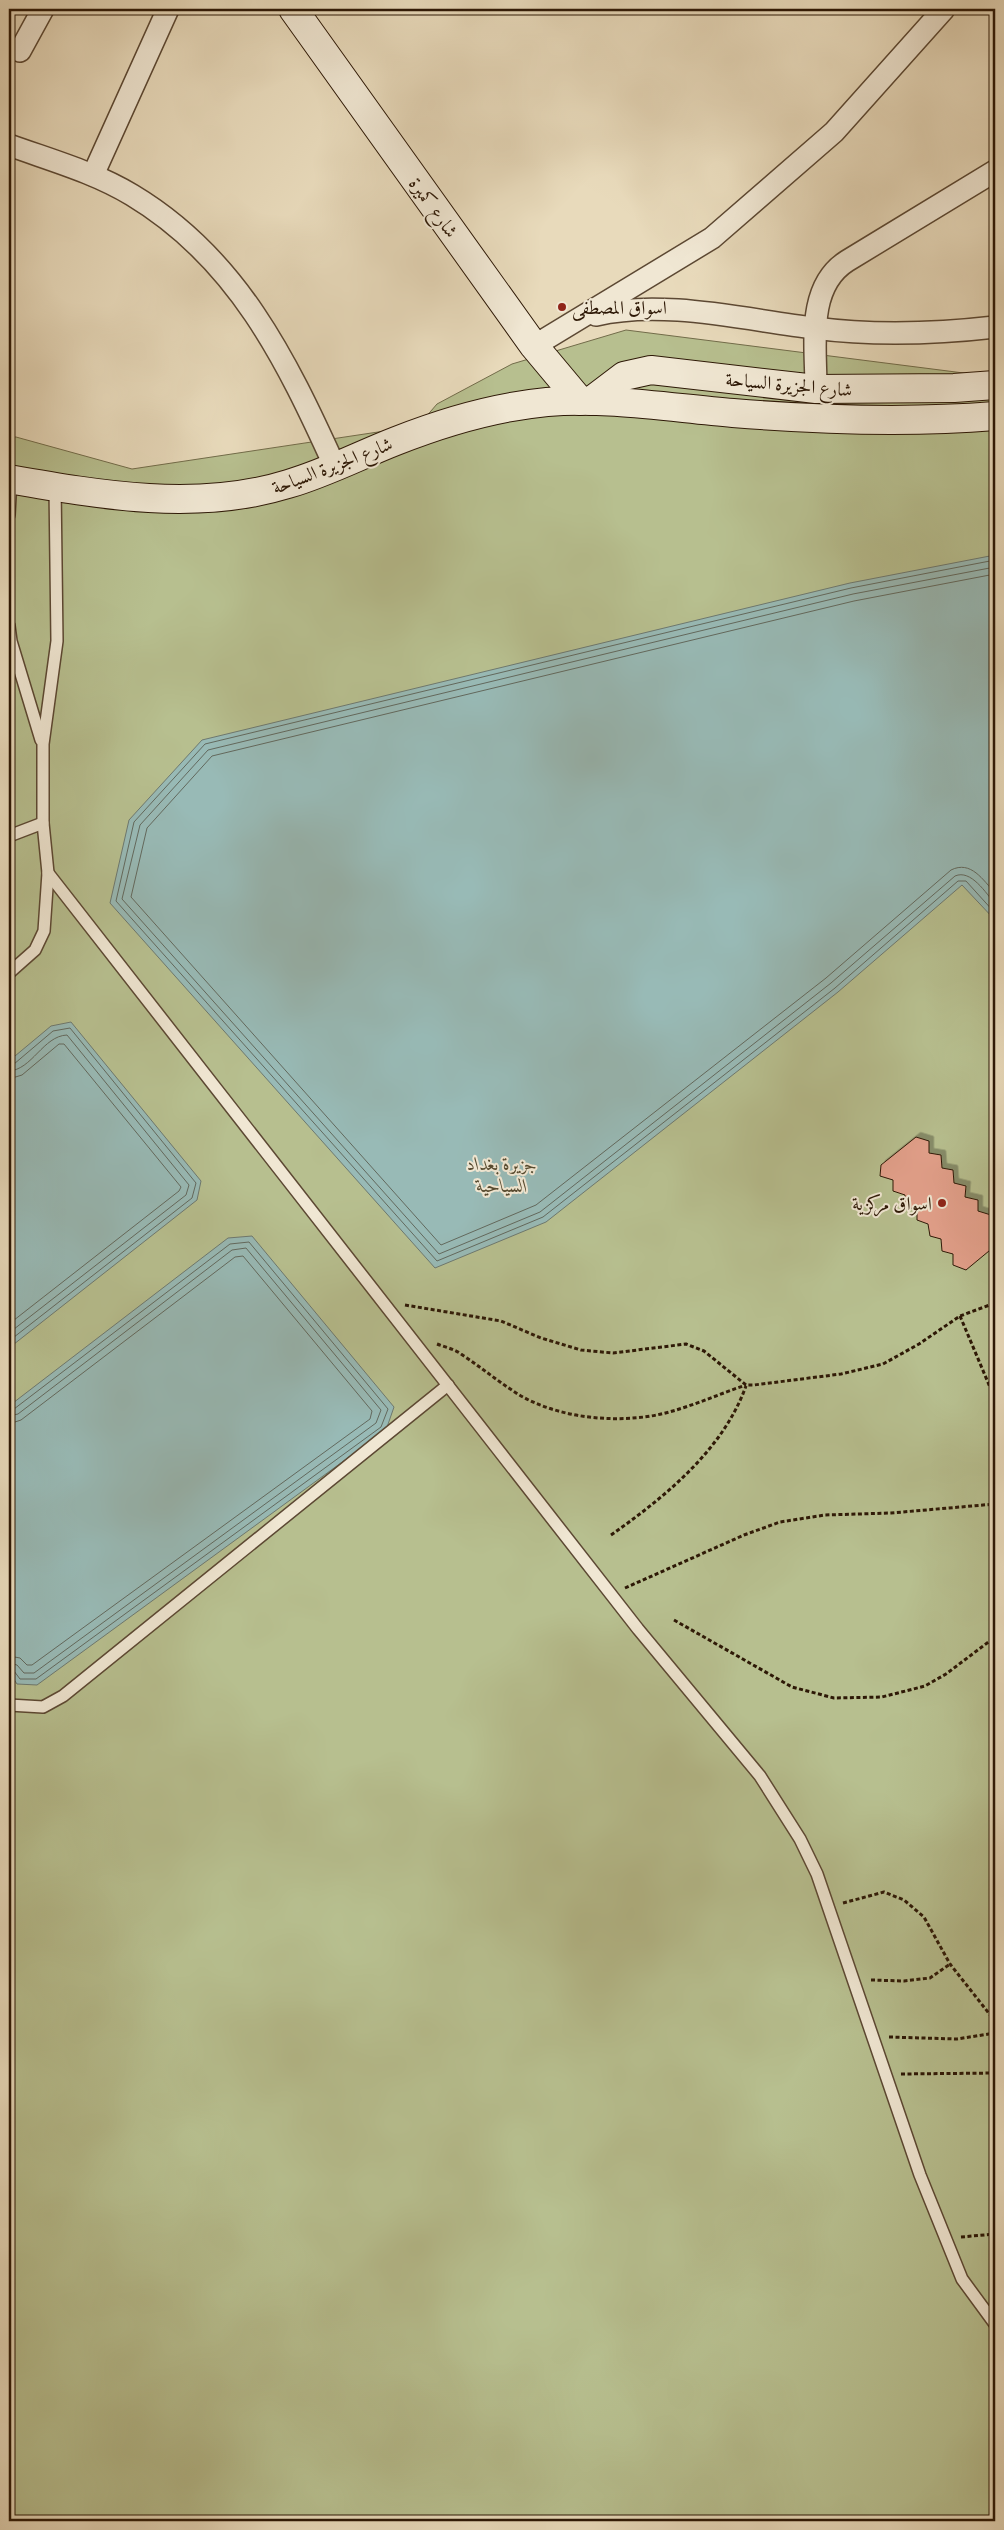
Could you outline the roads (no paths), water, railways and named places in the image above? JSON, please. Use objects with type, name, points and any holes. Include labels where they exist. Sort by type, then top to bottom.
[{"type":"street","points":[[20,51],[43,9]]},
{"type":"street","points":[[93,175],[168,9]]},
{"type":"street","name":"شارع كميرة","points":[[293,9],[534,346],[586,401]]},
{"type":"street","points":[[534,346],[584,318],[712,238],[834,132],[944,9]]},
{"type":"street","points":[[9,145],[93,175],[131,194],[162,214],[190,238],[222,271],[276,344],[298,384],[336,467]]},
{"type":"street","points":[[816,389],[818,307],[822,289],[839,266],[995,171]]},
{"type":"street","points":[[584,318],[606,312],[652,309],[817,329],[913,334],[995,327]]},
{"type":"street","name":"شارع الجزيرة السياحة","points":[[586,401],[624,376],[651,370],[816,389],[914,389],[995,385]]},
{"type":"street","name":"شارع الجزيرة السياحة","points":[[10,480],[166,500],[199,500],[262,491],[312,477],[395,441],[463,418],[517,406],[586,401],[826,419],[896,420],[995,416]]},
{"type":"lane","points":[[9,515],[10,480]]},
{"type":"lane","points":[[9,973],[35,950],[44,931],[48,873],[43,823],[43,744],[57,641],[54,486]]},
{"type":"lane","points":[[9,626],[11,642],[43,744]]},
{"type":"lane","points":[[9,836],[43,823]]},
{"type":"lane","points":[[48,873],[612,1595],[760,1776],[800,1839],[816,1874],[874,2036],[920,2175],[945,2238],[962,2279],[995,2324]]},
{"type":"lane","points":[[9,1705],[43,1708],[63,1696],[448,1385]]},
{"type":"water","points":[[995,555],[995,920],[962,885],[838,992],[546,1222],[435,1268],[110,903],[129,820],[202,740],[850,583]]},
{"type":"water","points":[[71,1022],[201,1181],[197,1200],[9,1348],[9,1061],[51,1026]]},
{"type":"water","points":[[252,1236],[394,1407],[386,1430],[37,1685],[17,1684],[9,1672],[9,1406],[228,1238]]},
{"type":"place","name":"اسواق المصطفى","points":[[562,307]]},
{"type":"place","name":"اسواق مركزية","points":[[942,1203]]},
{"type":"park label","name":"جزيرة بغداد السياحية","points":[[502,1174]]}]
